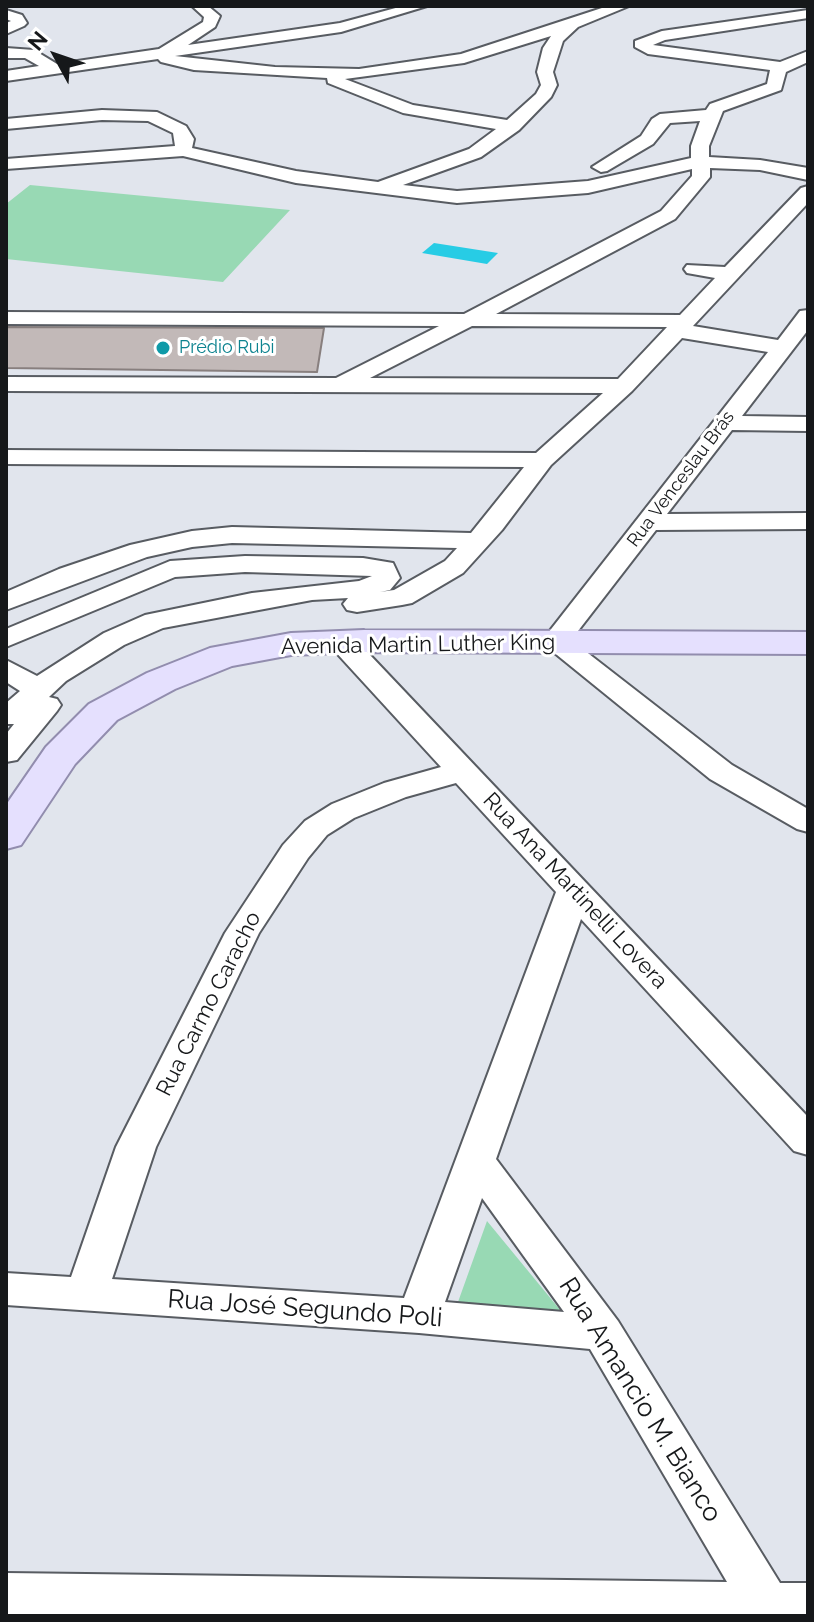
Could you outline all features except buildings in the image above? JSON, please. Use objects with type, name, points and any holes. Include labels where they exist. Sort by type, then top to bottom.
[{"type":"main road","name":"Avenida Martin Luther King","points":[[6,836],[60,756],[103,712],[130,696],[223,656],[291,644],[342,642],[808,643]]},
{"type":"street","points":[[162,54],[210,24],[212,16],[199,6]]},
{"type":"street","points":[[6,76],[361,23],[420,6]]},
{"type":"street","points":[[162,54],[167,59],[194,65],[311,74],[359,74],[464,58],[622,6]]},
{"type":"street","points":[[807,59],[648,49],[641,44],[676,34],[808,14]]},
{"type":"street","points":[[379,187],[475,153],[513,126],[543,97],[549,85],[545,72],[551,48],[573,24]]},
{"type":"street","points":[[778,57],[711,46],[714,42],[808,29]]},
{"type":"street","points":[[265,39],[281,49]]},
{"type":"street","points":[[471,39],[505,46]]},
{"type":"street","points":[[6,53],[28,53],[54,69]]},
{"type":"street","points":[[339,385],[668,215],[701,177],[700,146],[711,115],[723,104],[775,86],[778,57]]},
{"type":"street","points":[[311,74],[409,109],[513,126]]},
{"type":"street","points":[[6,124],[102,115],[151,116],[180,130],[185,139],[183,151]]},
{"type":"street","points":[[601,167],[647,140],[658,123],[666,118],[711,115]]},
{"type":"street","points":[[6,164],[183,151],[296,177],[457,197],[588,187],[661,168],[701,162],[760,165],[808,174]]},
{"type":"street","points":[[6,753],[40,710],[91,667],[126,649],[188,627],[402,597],[454,567],[542,460],[624,386],[808,192]]},
{"type":"street","points":[[694,269],[730,274]]},
{"type":"street","name":"Rua Venceslau Brás","points":[[555,642],[808,316]]},
{"type":"street","points":[[11,317],[468,320],[681,325],[783,348]]},
{"type":"street","points":[[6,384],[624,386]]},
{"type":"street","points":[[723,423],[808,424]]},
{"type":"street","points":[[6,457],[542,460]]},
{"type":"street","points":[[649,522],[808,521]]},
{"type":"street","points":[[6,602],[69,575],[139,551],[192,539],[232,535],[478,541]]},
{"type":"street","points":[[6,639],[170,569],[245,564],[333,568],[363,566],[384,569],[386,578],[380,584],[252,601],[155,621],[114,639],[56,675],[7,716]]},
{"type":"street","name":"Rua Ana Martinelli Lovera","points":[[342,642],[808,1141]]},
{"type":"street","points":[[555,642],[721,772],[799,812]]},
{"type":"street","points":[[6,669],[39,690]]},
{"type":"street","name":"Rua Carmo Caracho","points":[[86,1294],[136,1147],[242,933],[295,852],[316,828],[343,811],[395,790],[462,771]]},
{"type":"street","points":[[419,1316],[574,890]]},
{"type":"street","name":"Rua Amancio M. Bianco","points":[[477,1162],[603,1333],[788,1605]]},
{"type":"street","name":"Rua José Segundo Poli","points":[[6,1289],[419,1316],[603,1333]]},
{"type":"street","points":[[6,1595],[788,1605]]},
{"type":"green space","points":[[30,185],[290,210],[223,282],[6,259],[6,204]]},
{"type":"green space","points":[[487,1221],[561,1311],[458,1302]]},
{"type":"water","points":[[434,243],[498,253],[487,264],[422,253]]},
{"type":"place","name":"Prédio Rubi","points":[[163,348]]}]
